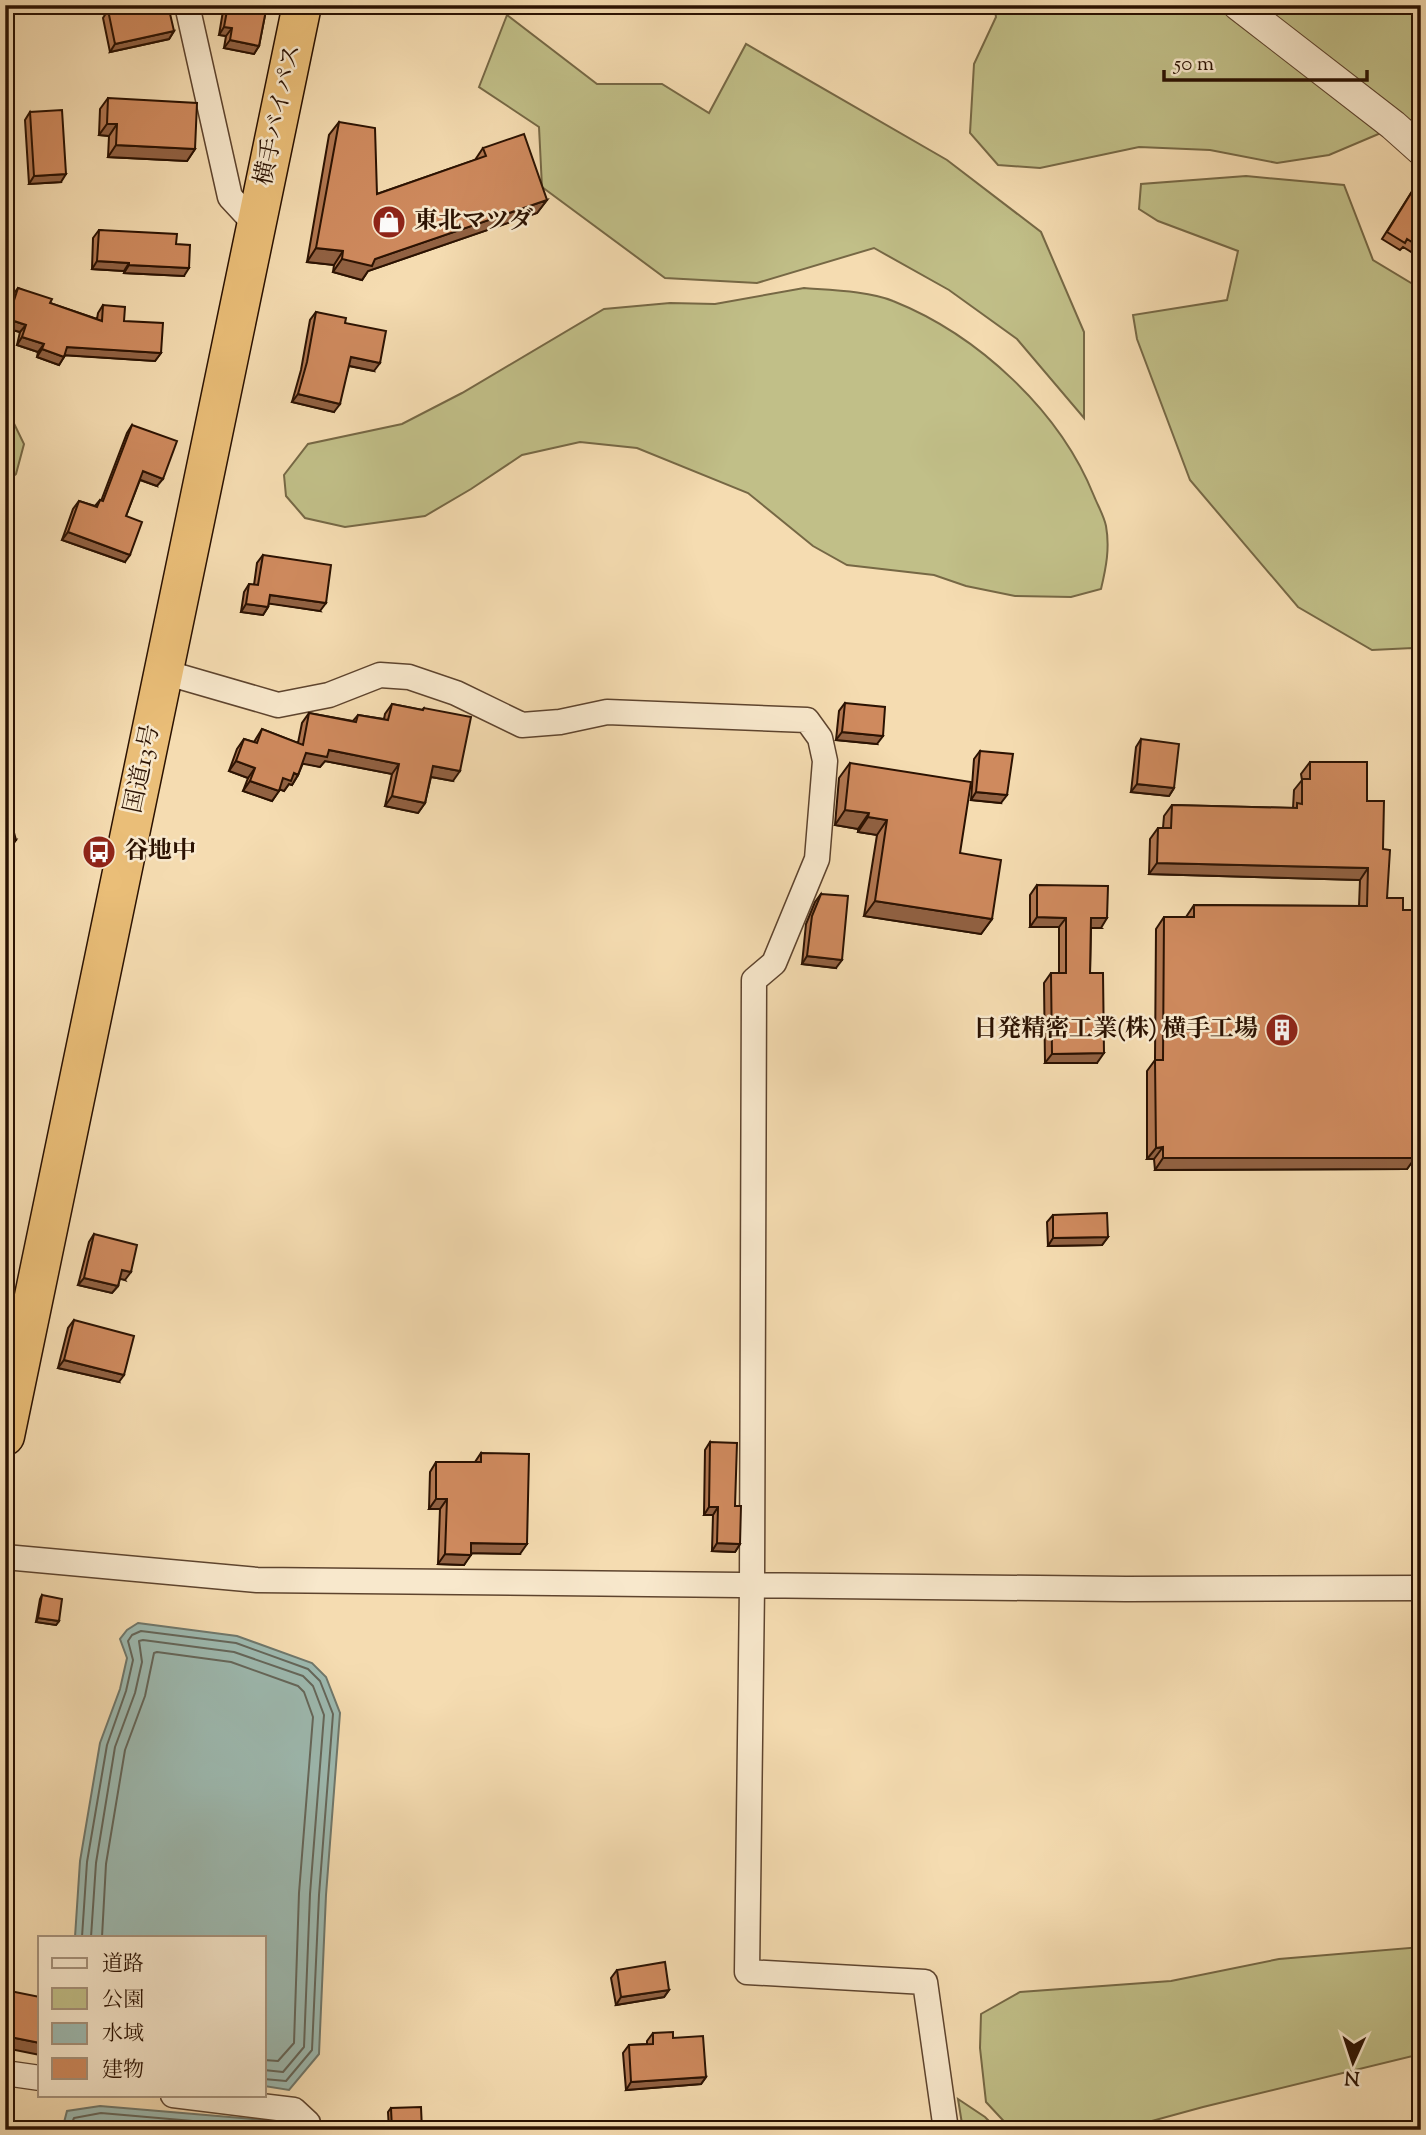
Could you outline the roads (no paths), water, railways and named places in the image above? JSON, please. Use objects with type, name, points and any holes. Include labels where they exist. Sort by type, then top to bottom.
[{"type":"highway","name":"横手バイパス","points":[[256,225],[302,5]]},
{"type":"highway","name":"国道13号","points":[[5,1436],[256,225]]},
{"type":"street","points":[[187,5],[230,197],[256,225]]},
{"type":"street","points":[[1238,5],[1393,125],[1421,150]]},
{"type":"street","points":[[164,672],[278,705],[329,695],[380,675],[409,677],[456,693],[523,725],[560,722],[607,712],[807,720],[820,738],[825,761],[817,859],[775,963],[754,980],[752,1586],[747,1972],[925,1982],[946,2130]]},
{"type":"street","points":[[5,1557],[257,1580],[752,1586],[1421,1588]]},
{"type":"street","points":[[5,2073],[38,2078]]},
{"type":"street","points":[[181,2096],[294,2110],[309,2123],[309,2130]]},
{"type":"water","points":[[138,1623],[237,1636],[312,1663],[326,1677],[340,1713],[326,1895],[319,2054],[289,2090],[266,2086],[266,1936],[75,1936],[80,1861],[100,1743],[120,1689],[127,1658],[120,1639]]},
{"type":"water","points":[[100,2106],[266,2120],[279,2130],[62,2130],[67,2111]]},
{"type":"place","name":"東北マツダ","points":[[389,222]]},
{"type":"place","name":"谷地中","points":[[99,852]]},
{"type":"place","name":"日発精密工業(株) 横手工場","points":[[1282,1030]]}]
